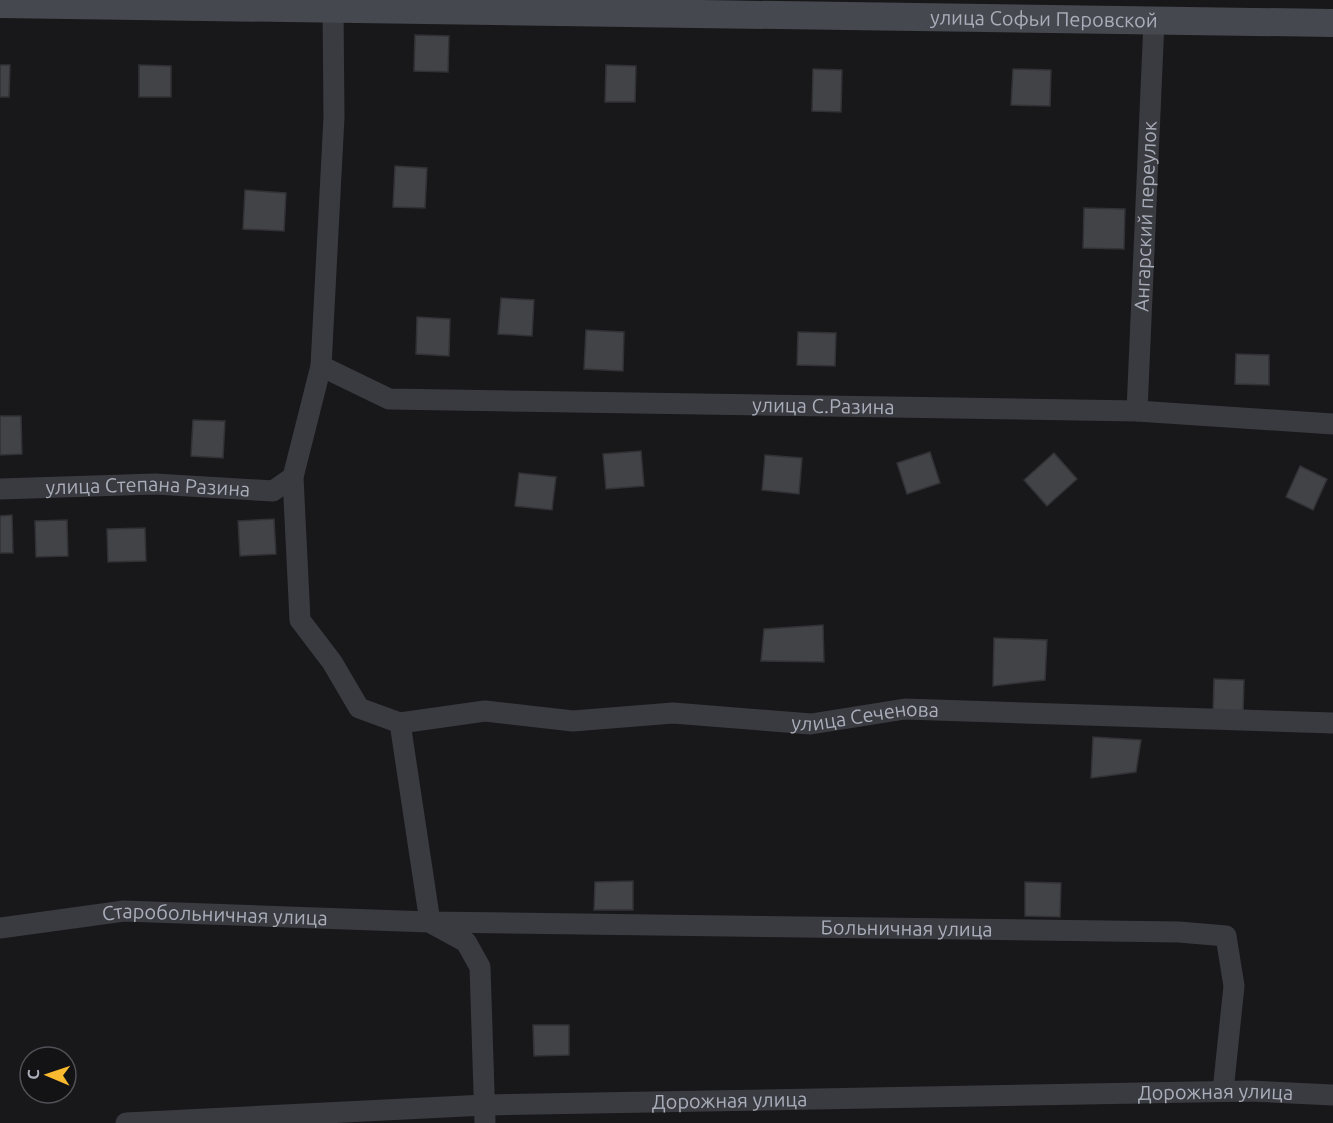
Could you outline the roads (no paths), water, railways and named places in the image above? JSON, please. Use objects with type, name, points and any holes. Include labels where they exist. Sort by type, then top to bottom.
[{"type":"main road","name":"улица Софьи Перовской","points":[[0,4],[1333,23]]},
{"type":"street","points":[[333,7],[334,117],[321,366],[293,477],[300,620],[332,662],[358,708],[400,723],[429,922],[466,942],[480,966],[485,1114]]},
{"type":"street","name":"Ангарский переулок","points":[[1137,411],[1154,21]]},
{"type":"street","name":"улица С.Разина","points":[[321,366],[389,399],[1137,411],[1333,424]]},
{"type":"street","name":"улица Степана Разина","points":[[0,489],[155,484],[273,491],[293,477]]},
{"type":"street","name":"улица Сеченова","points":[[400,723],[485,711],[573,721],[673,713],[811,724],[904,709],[1333,723]]},
{"type":"street","name":"Старобольничная улица","points":[[0,928],[124,911],[429,922]]},
{"type":"street","name":"Больничная улица","points":[[429,922],[1179,932],[1226,936],[1234,986],[1223,1091]]},
{"type":"street","name":"Дорожная улица","points":[[126,1123],[1223,1091],[1333,1095]]}]
